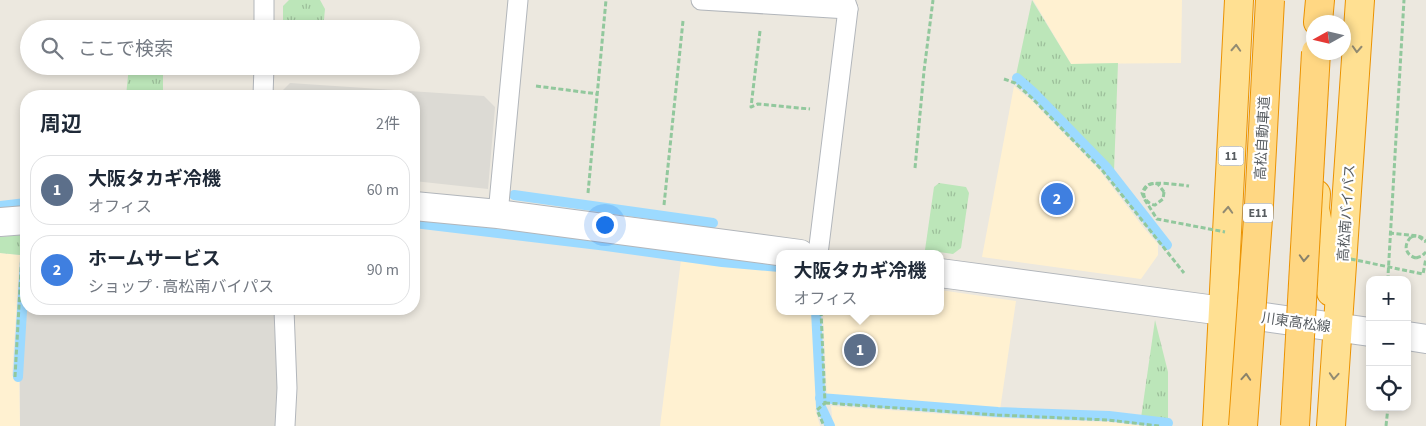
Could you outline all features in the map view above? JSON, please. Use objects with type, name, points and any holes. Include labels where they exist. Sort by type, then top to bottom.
[{"type":"highway","name":"11","points":[[1217,426],[1239,0]]},
{"type":"highway","name":"11","points":[[1223,311],[1252,205],[1263,0]]},
{"type":"highway","name":"高松自動車道","points":[[1242,426],[1259,205],[1270,0]]},
{"type":"highway","points":[[1319,15],[1320,0]]},
{"type":"highway","points":[[1327,15],[1328,0]]},
{"type":"highway","name":"高松南バイパス","points":[[1331,426],[1360,0]]},
{"type":"highway","points":[[1295,426],[1316,60]]},
{"type":"highway","points":[[1325,60],[1316,209],[1338,328]]},
{"type":"street","points":[[420,207],[498,214],[776,251]]},
{"type":"street","name":"川東高松線","points":[[944,273],[1366,332]]},
{"type":"street","points":[[1411,337],[1426,339]]},
{"type":"lane","points":[[264,0],[264,20]]},
{"type":"lane","points":[[498,214],[518,0]]},
{"type":"lane","points":[[701,0],[763,4],[846,5],[818,250]]},
{"type":"lane","points":[[263,90],[264,75]]},
{"type":"lane","points":[[284,315],[287,388],[286,426]]},
{"type":"path","points":[[588,193],[606,0]]},
{"type":"path","points":[[915,168],[933,0]]},
{"type":"path","points":[[1388,276],[1404,0]]},
{"type":"path","points":[[763,4],[751,107],[758,104],[835,111]]},
{"type":"path","points":[[664,205],[683,19]]},
{"type":"path","points":[[1004,79],[1015,83],[1032,98],[1102,170],[1185,274]]},
{"type":"path","points":[[511,87],[527,84],[598,94]]},
{"type":"path","points":[[1144,200],[1142,193],[1148,185],[1154,183],[1158,184],[1163,189],[1164,196],[1156,204],[1150,204],[1146,201],[1144,194],[1149,185],[1155,184],[1164,184],[1189,186]]},
{"type":"path","points":[[15,377],[17,220]]},
{"type":"path","points":[[1389,233],[1418,236],[1426,242]]},
{"type":"path","points":[[1426,242],[1423,238],[1415,236],[1407,242],[1407,253],[1416,258],[1426,255]]},
{"type":"path","points":[[820,315],[825,403]]},
{"type":"path","points":[[824,426],[817,410],[825,403],[998,416],[1108,420],[1159,426]]},
{"type":"path","points":[[1386,426],[1388,411]]},
{"type":"shaded area","points":[[1033,0],[1182,0],[1181,63],[1071,64]]},
{"type":"shaded area","points":[[290,83],[394,90],[283,90]]},
{"type":"shaded area","points":[[1014,86],[1031,100],[1100,171],[1158,244],[1158,255],[1141,279],[982,257]]},
{"type":"shaded area","points":[[420,92],[484,96],[495,107],[488,189],[420,182]]},
{"type":"shaded area","points":[[0,253],[20,255],[12,376],[19,378],[20,426],[0,426]]},
{"type":"shaded area","points":[[681,260],[776,270],[776,315],[812,315],[818,408],[815,409],[820,426],[660,426]]},
{"type":"shaded area","points":[[944,291],[1016,301],[1000,410],[827,397],[823,315],[944,315]]},
{"type":"shaded area","points":[[23,315],[275,315],[278,385],[277,426],[20,426]]},
{"type":"shaded area","points":[[831,406],[999,418],[1107,422],[1143,426],[833,426]]},
{"type":"green space","points":[[289,0],[320,0],[325,9],[324,20],[283,20],[283,6]]},
{"type":"green space","points":[[1032,0],[1071,64],[1118,63],[1114,172],[1037,92],[1016,75]]},
{"type":"green space","points":[[128,75],[163,75],[163,90],[127,90]]},
{"type":"green space","points":[[939,183],[966,187],[969,193],[961,248],[953,254],[944,253],[944,250],[925,250],[934,187]]},
{"type":"green space","points":[[20,235],[20,255],[0,253],[0,237]]},
{"type":"green space","points":[[1155,320],[1168,372],[1168,421],[1141,418]]},
{"type":"waterway","points":[[1017,78],[1107,168],[1167,245]]},
{"type":"waterway","points":[[514,195],[713,223]]},
{"type":"waterway","points":[[0,206],[20,204]]},
{"type":"waterway","points":[[420,224],[722,262],[776,267]]},
{"type":"waterway","points":[[18,377],[22,315]]},
{"type":"waterway","points":[[816,315],[821,407],[830,426]]},
{"type":"waterway","points":[[820,398],[998,412],[1109,416],[1168,423]]},
{"type":"place","name":"ホームサービス","points":[[1057,199]]},
{"type":"place","name":"大阪タカギ冷機","points":[[860,350]]}]
